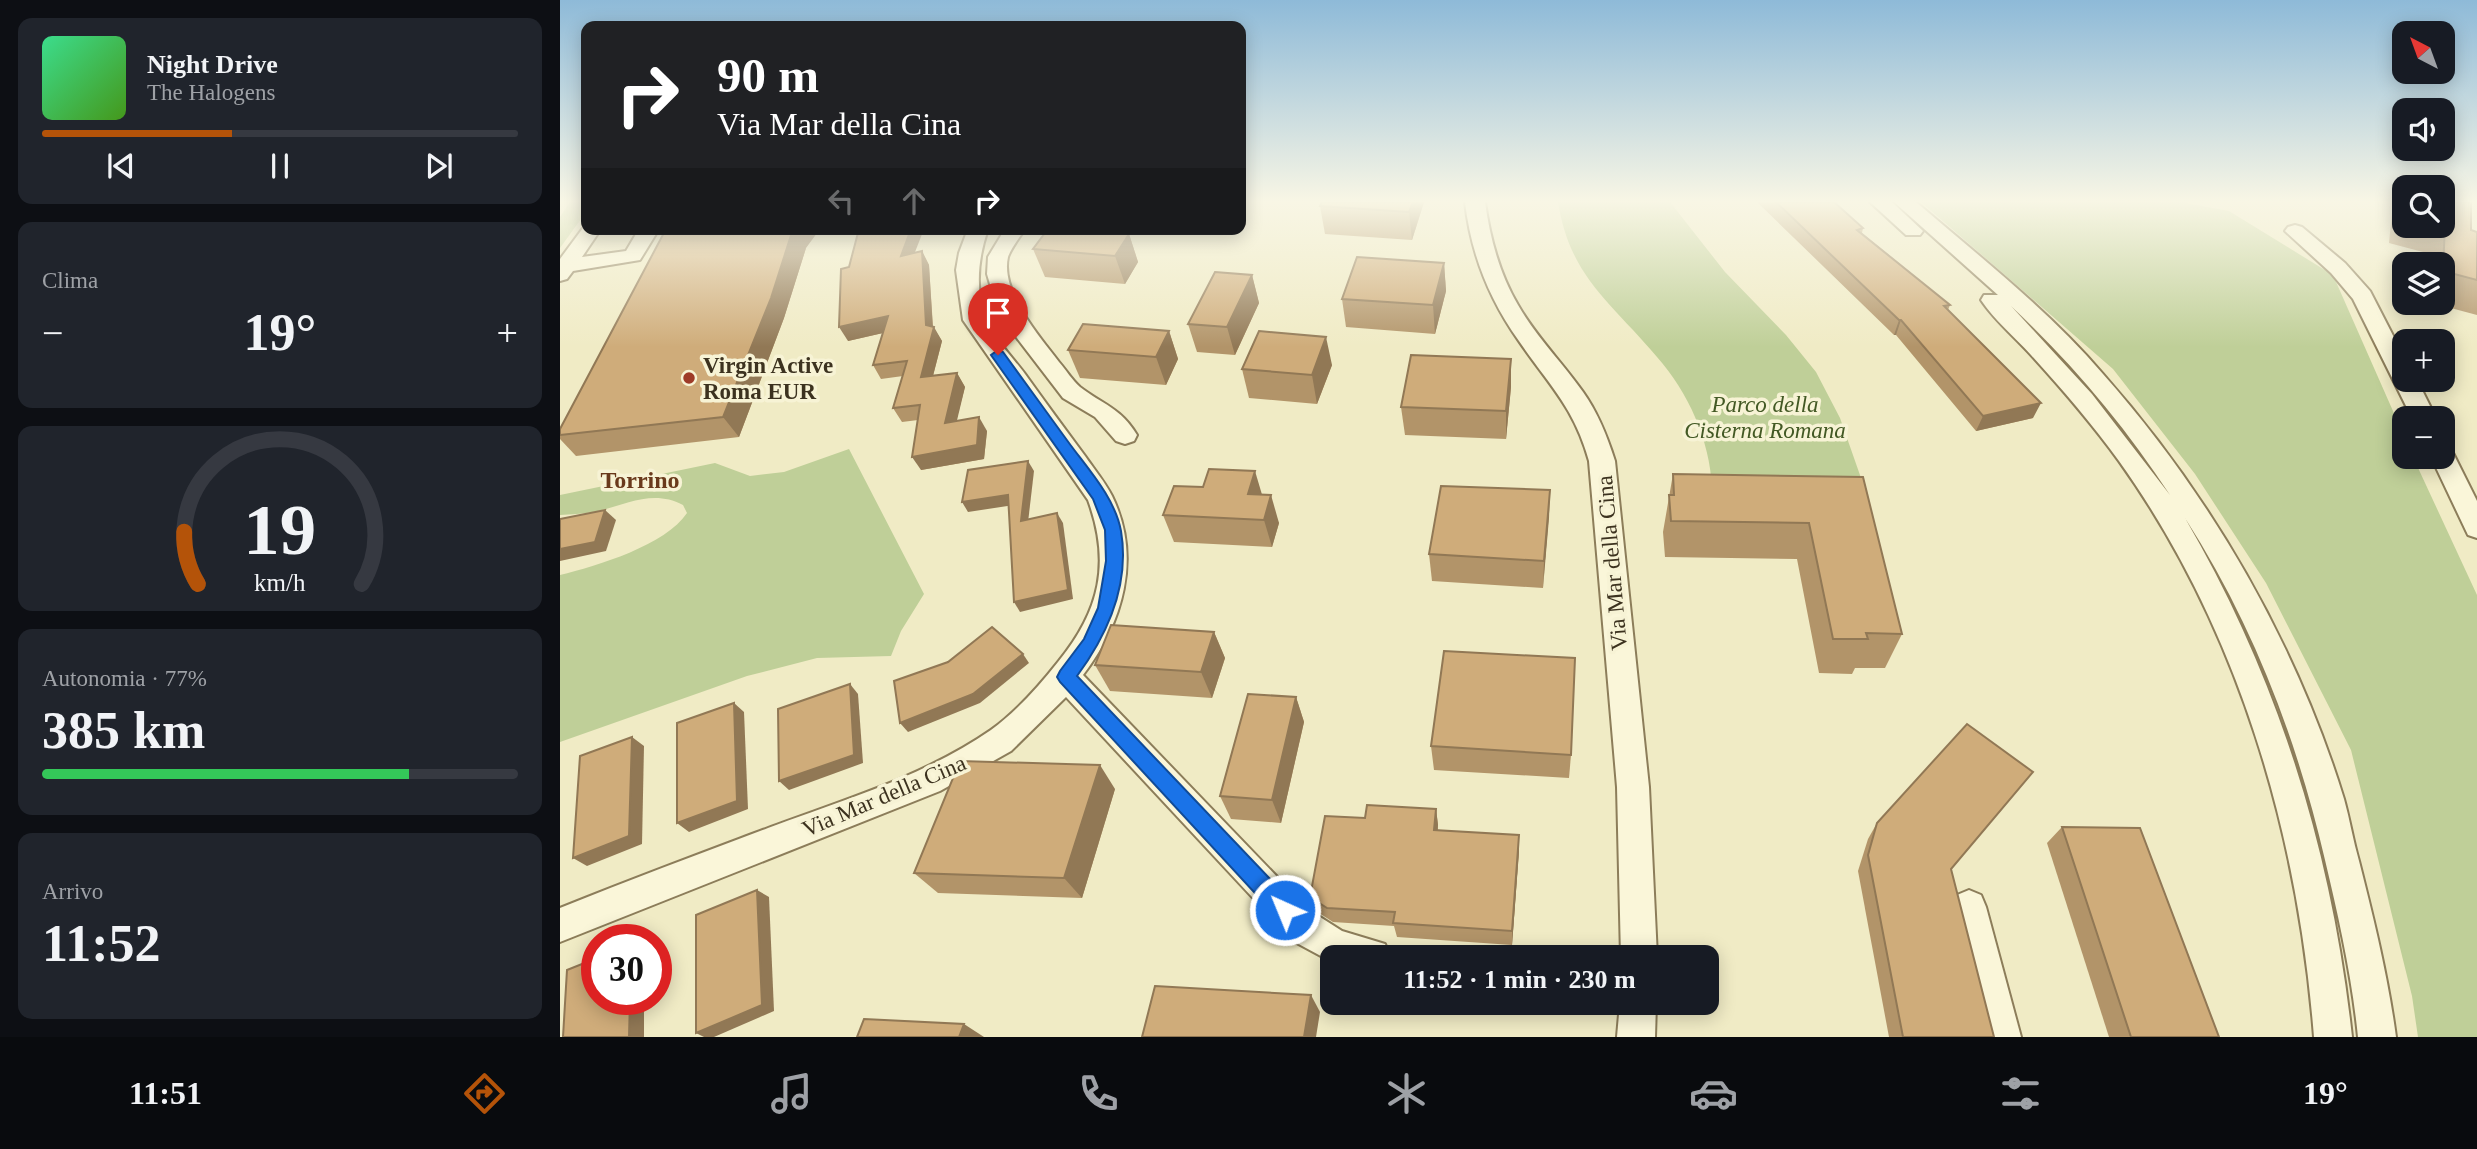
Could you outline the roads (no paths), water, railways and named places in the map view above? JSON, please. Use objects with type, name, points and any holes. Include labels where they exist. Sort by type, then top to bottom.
[{"type":"street","points":[[563,270],[576,250]]},
{"type":"street","points":[[563,270],[635,253],[637,250]]},
{"type":"street","name":"Via Mar della Cina","points":[[560,926],[932,779],[1003,739],[1066,677],[1091,643],[1106,608],[1114,561],[1113,530],[1100,497],[974,320],[967,270],[969,250]]},
{"type":"street","points":[[1002,250],[998,257],[998,274],[1008,308],[1018,325],[1071,392],[1103,411],[1125,435]]},
{"type":"street","name":"Via Mar della Cina","points":[[1484,250],[1500,293],[1516,321],[1583,408],[1592,425],[1602,461],[1633,787],[1639,945]]},
{"type":"street","points":[[1935,250],[1991,300],[2042,351],[2118,443],[2175,525],[2209,590],[2252,684],[2292,795],[2317,909],[2333,1037]]},
{"type":"street","points":[[1960,250],[2021,303],[2094,377],[2162,463],[2229,568],[2283,679],[2327,797],[2362,944],[2377,1037]]},
{"type":"street","points":[[2318,250],[2338,268],[2362,296],[2392,354]]},
{"type":"street","points":[[2449,469],[2477,528]]},
{"type":"street","points":[[1066,677],[1297,922],[1331,945]]},
{"type":"street","points":[[1969,907],[2002,1037]]},
{"type":"street","points":[[1636,1037],[1637,1015]]},
{"type":"place","name":"Virgin Active Roma EUR","points":[[689,378]]},
{"type":"district","name":"Torrino","points":[[640,480]]},
{"type":"park label","name":"Parco della Cisterna Romana","points":[[1765,417]]}]
